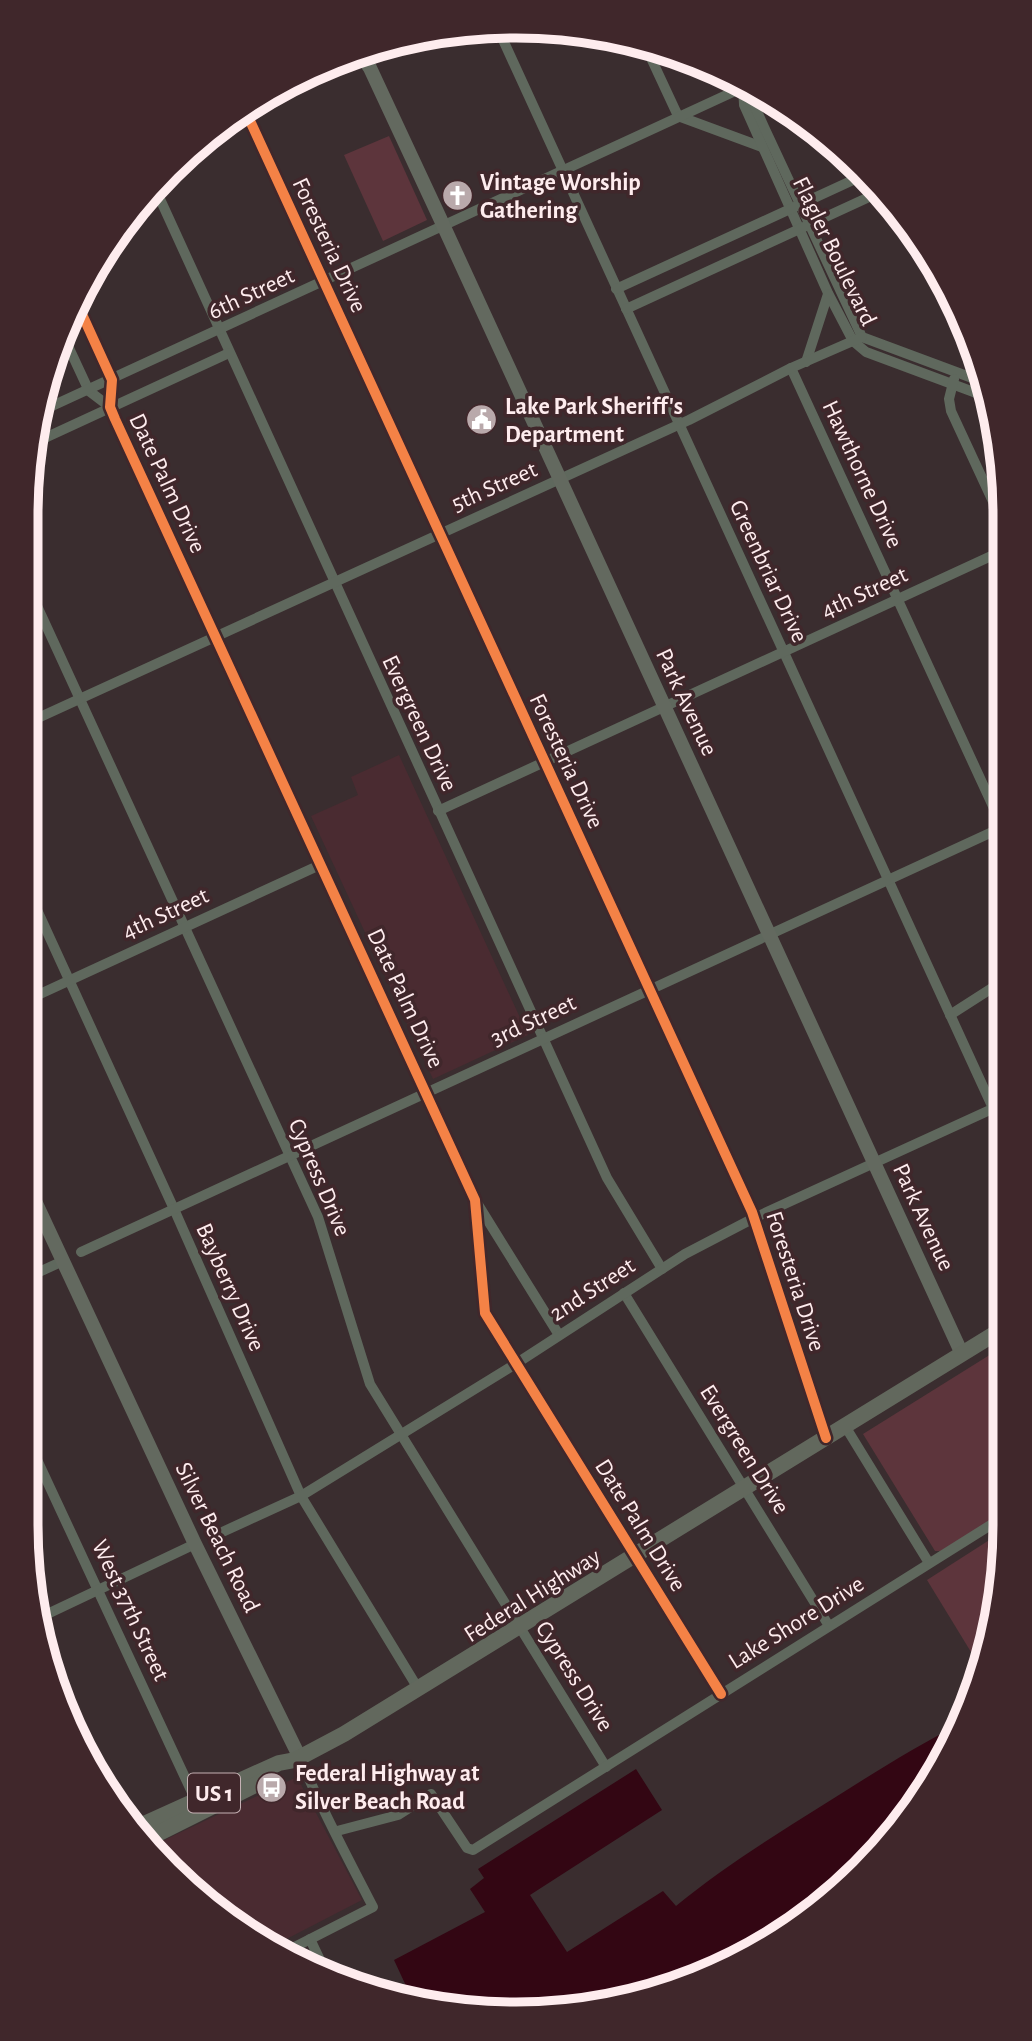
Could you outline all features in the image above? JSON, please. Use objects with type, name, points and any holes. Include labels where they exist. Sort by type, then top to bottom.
[{"type":"main road","name":"Federal Highway","points":[[297,1759],[419,1690],[993,1335]]},
{"type":"main road","name":"US 1","points":[[147,1828],[196,1801],[279,1763],[297,1759]]},
{"type":"main road","name":"US 1","points":[[148,1829],[283,1771],[297,1759]]},
{"type":"street","name":"Greenbriar Drive","points":[[503,39],[950,1015],[993,1097]]},
{"type":"street","points":[[651,58],[678,116],[762,146]]},
{"type":"street","name":"Park Avenue","points":[[369,62],[370,68]]},
{"type":"street","name":"Park Avenue","points":[[367,63],[962,1354]]},
{"type":"street","name":"6th Street","points":[[52,407],[734,91]]},
{"type":"street","name":"Flagler Boulevard","points":[[745,97],[744,105],[762,146],[796,206]]},
{"type":"street","name":"Flagler Boulevard","points":[[752,101],[796,206],[858,339],[973,378]]},
{"type":"street","name":"Foresteria Drive","points":[[250,119],[754,1218],[826,1438]]},
{"type":"street","points":[[616,289],[855,179]]},
{"type":"street","points":[[626,309],[871,196]]},
{"type":"street","name":"Evergreen Drive","points":[[160,198],[332,583],[607,1178],[662,1269]]},
{"type":"street","name":"Flagler Boulevard","points":[[805,226],[828,293],[866,352],[977,393]]},
{"type":"street","points":[[806,362],[828,293]]},
{"type":"street","name":"Date Palm Drive","points":[[83,316],[112,380],[110,407]]},
{"type":"street","name":"5th Street","points":[[38,718],[559,480],[791,368],[858,339]]},
{"type":"street","name":"Date Palm Drive","points":[[69,349],[89,391],[110,407],[475,1200],[559,1335]]},
{"type":"street","name":"6th Street","points":[[46,437],[229,353]]},
{"type":"street","name":"Hawthorne Drive","points":[[791,368],[993,805]]},
{"type":"street","points":[[957,372],[949,399],[951,411],[993,501]]},
{"type":"street","name":"4th Street","points":[[438,811],[993,555]]},
{"type":"street","name":"Cypress Drive","points":[[38,608],[318,1217],[370,1384],[606,1767]]},
{"type":"street","name":"3rd Street","points":[[81,1252],[993,832]]},
{"type":"street","name":"4th Street","points":[[38,995],[322,864]]},
{"type":"street","name":"Bayberry Drive","points":[[38,912],[174,1209],[301,1496],[419,1690]]},
{"type":"street","points":[[950,1015],[993,987]]},
{"type":"street","name":"2nd Street","points":[[218,1534],[301,1496],[517,1363],[662,1269],[754,1218],[993,1108]]},
{"type":"street","name":"Date Palm Drive","points":[[475,1200],[485,1313],[721,1694]]},
{"type":"street","name":"Silver Beach Road","points":[[38,1208],[297,1759],[337,1831],[373,1907],[310,1939]]},
{"type":"street","points":[[38,1272],[63,1261]]},
{"type":"street","name":"Evergreen Drive","points":[[624,1293],[829,1626]]},
{"type":"street","points":[[845,1426],[929,1563]]},
{"type":"street","name":"West 37th Street","points":[[38,1461],[196,1801]]},
{"type":"street","name":"Lake Shore Drive","points":[[337,1831],[398,1815],[431,1794],[467,1848],[473,1850],[993,1523]]},
{"type":"street","points":[[47,1614],[195,1544]]},
{"type":"street","points":[[294,1947],[310,1939],[320,1960]]},
{"type":"shaded area","points":[[389,136],[427,220],[383,241],[344,155]]},
{"type":"shaded area","points":[[399,755],[528,1035],[433,1079],[311,816],[358,795],[351,777]]},
{"type":"shaded area","points":[[993,1353],[993,1518],[941,1551],[935,1551],[863,1434]]},
{"type":"shaded area","points":[[993,1538],[989,1587],[974,1658],[927,1580]]},
{"type":"shaded area","points":[[946,1731],[930,1764],[895,1816],[854,1863],[807,1904],[781,1922],[755,1939],[699,1966],[640,1986],[609,1993],[516,2002],[454,1998],[408,1990],[394,1960],[485,1912],[470,1889],[484,1878],[478,1869],[636,1769],[662,1810],[530,1895],[567,1952],[663,1891],[676,1906],[785,1829]]},
{"type":"shaded area","points":[[297,1777],[362,1900],[282,1941],[225,1904],[178,1863],[159,1843]]},
{"type":"cycle path","points":[[250,120],[752,1212],[826,1438]]},
{"type":"cycle path","points":[[83,316],[112,380],[110,407],[115,419],[475,1200],[485,1313],[721,1694]]},
{"type":"place","name":"Vintage Worship Gathering","points":[[457,196]]},
{"type":"place","name":"Lake Park Sheriff's Department","points":[[482,420]]},
{"type":"place","name":"Federal Highway at Silver Beach Road","points":[[272,1787]]}]
